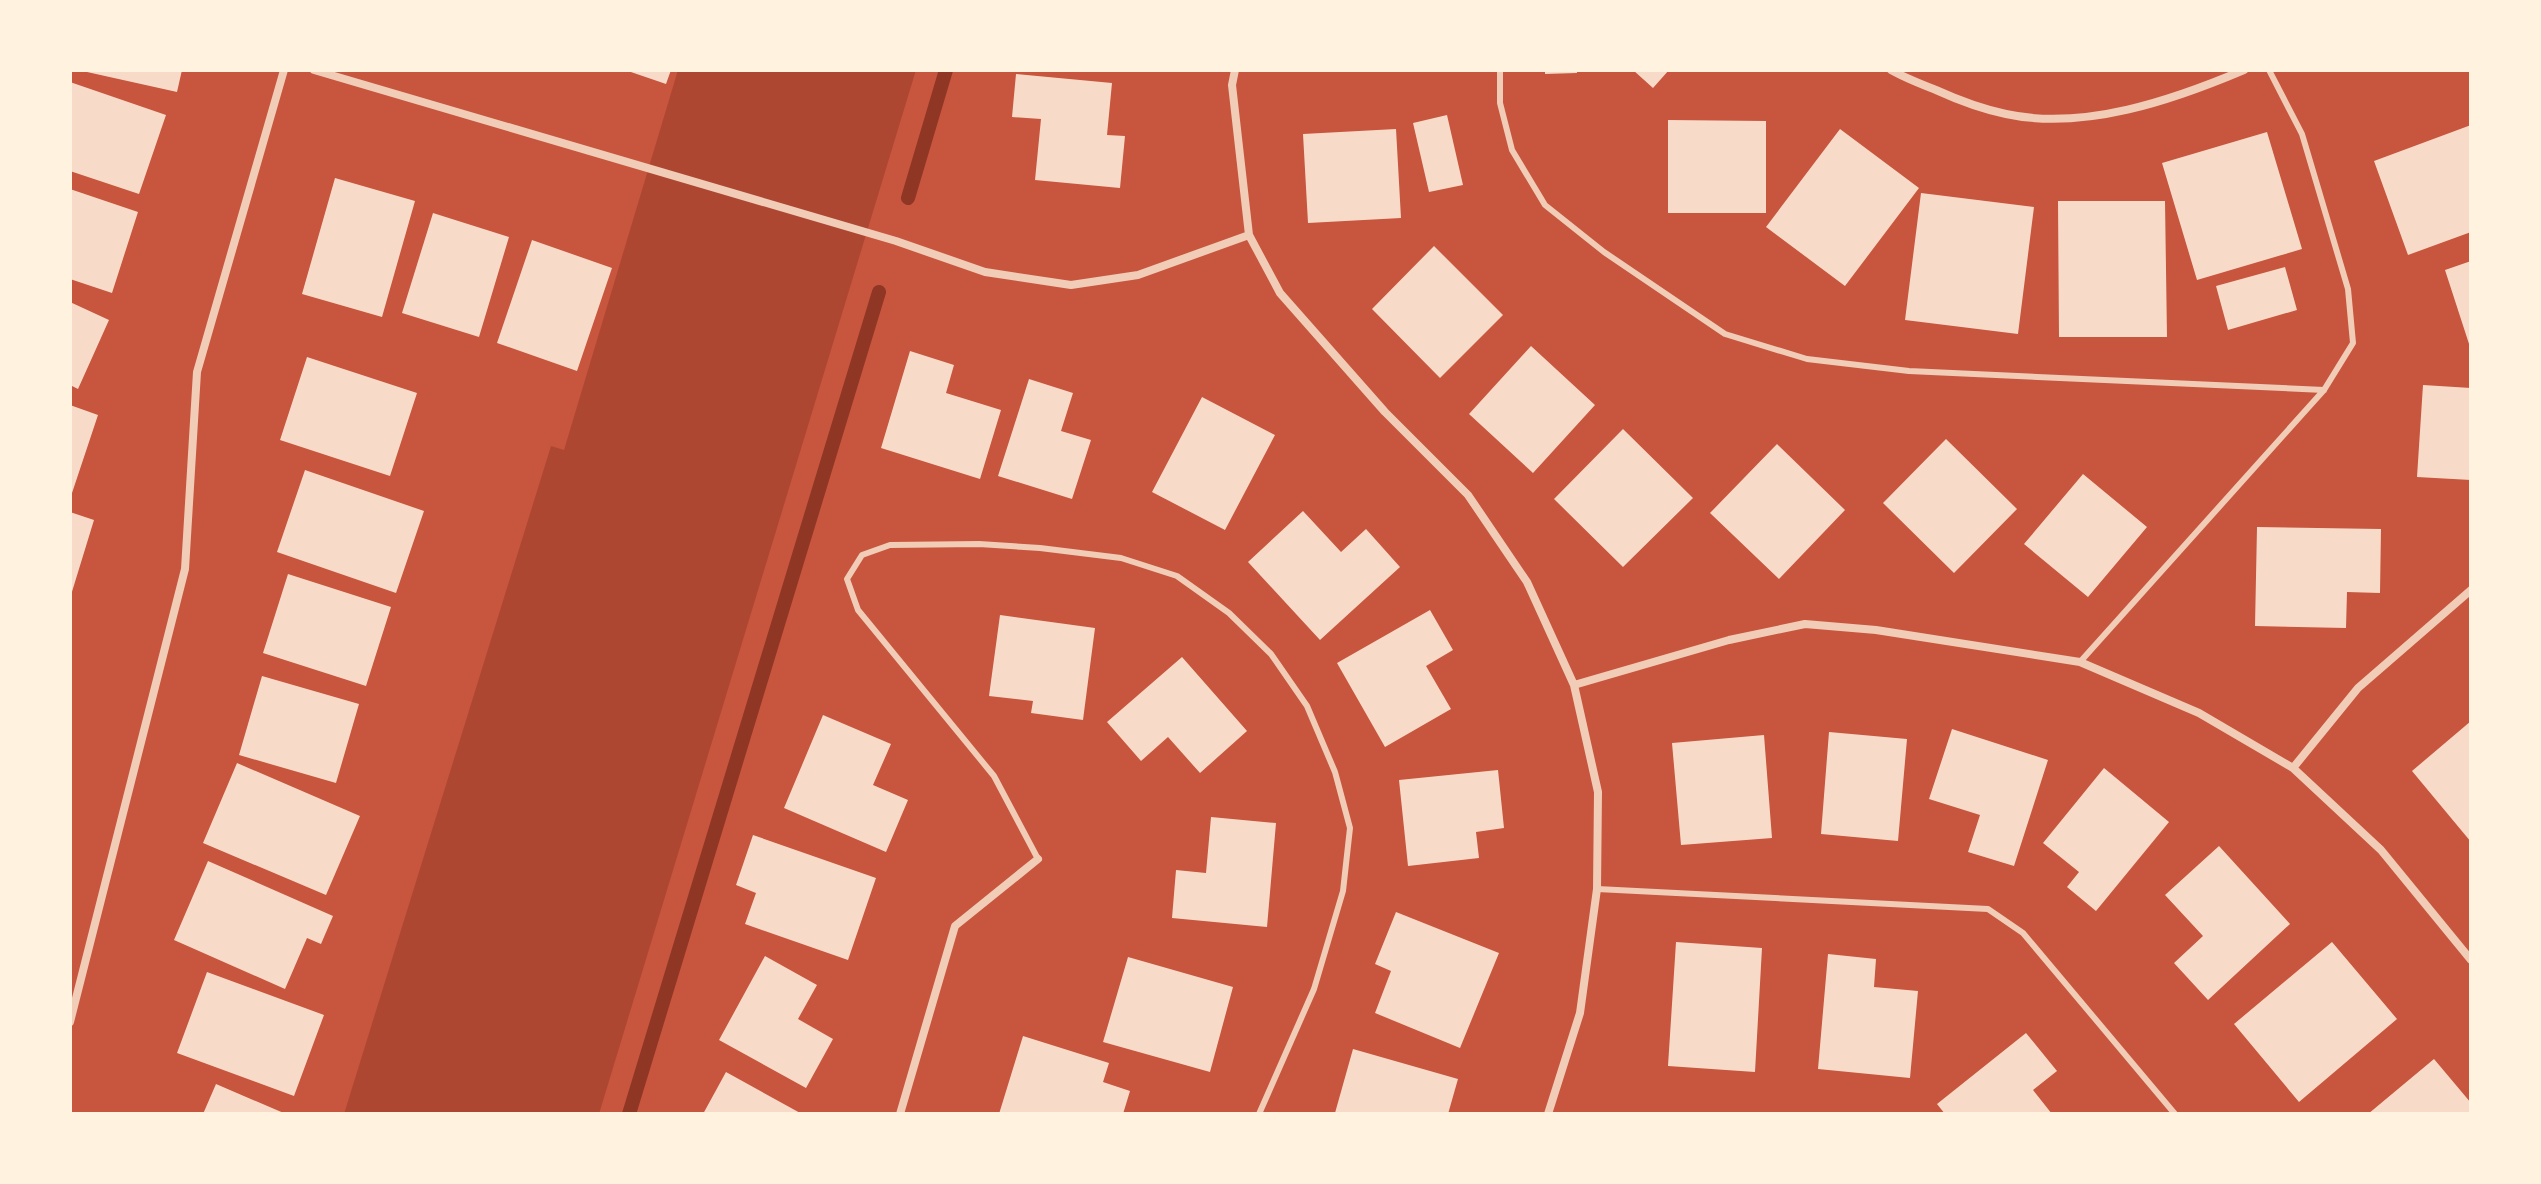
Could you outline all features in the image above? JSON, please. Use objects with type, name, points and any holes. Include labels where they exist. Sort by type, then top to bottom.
[{"type":"street","points":[[70,1022],[185,569],[197,372],[284,70]]},
{"type":"street","points":[[314,70],[896,241],[985,272],[1071,285],[1138,275],[1249,235]]},
{"type":"street","points":[[1235,70],[1232,85],[1249,235],[1280,293],[1385,412],[1468,495],[1527,582],[1574,685],[1598,792],[1597,889],[1580,1013],[1548,1114]]},
{"type":"street","points":[[1891,70],[1955,98],[2007,115],[2060,119],[2121,111],[2186,95],[2244,70]]},
{"type":"street","points":[[2293,768],[2358,688],[2471,590]]},
{"type":"street","points":[[1574,685],[1729,640],[1805,624],[1876,630],[2080,662],[2199,713],[2293,768],[2381,850],[2471,960]]},
{"type":"street","points":[[900,1114],[955,926],[1038,859]]},
{"type":"lane","points":[[1500,70],[1500,103],[1512,150],[1545,205],[1604,252],[1725,334],[1807,359],[1909,371],[2324,390]]},
{"type":"lane","points":[[2080,662],[2324,390],[2353,343],[2348,289],[2302,134],[2269,70]]},
{"type":"lane","points":[[1038,859],[994,776],[858,610],[847,579],[862,555],[890,545],[979,544],[1121,558],[1177,576],[1229,613],[1271,654],[1307,706],[1335,772],[1350,828],[1343,891],[1314,989],[1259,1114]]},
{"type":"lane","points":[[1597,889],[1988,909],[2023,933],[2175,1114]]},
{"type":"shaded area","points":[[678,70],[916,70],[599,1114],[344,1114],[551,446],[564,450]]},
{"type":"building","points":[[78,70],[182,70],[177,92]]},
{"type":"building","points":[[625,70],[671,70],[666,84]]},
{"type":"building","points":[[1545,70],[1577,70],[1577,73],[1545,74]]},
{"type":"building","points":[[1633,70],[1669,70],[1653,88]]},
{"type":"building","points":[[1016,74],[1112,83],[1107,135],[1125,136],[1120,188],[1035,180],[1041,119],[1012,117]]},
{"type":"building","points":[[70,82],[166,115],[139,194],[70,171]]},
{"type":"building","points":[[1447,115],[1463,185],[1429,192],[1413,123]]},
{"type":"building","points":[[1668,120],[1766,121],[1766,213],[1668,213]]},
{"type":"building","points":[[2471,125],[2471,232],[2408,255],[2374,161]]},
{"type":"building","points":[[1396,129],[1401,218],[1308,223],[1303,134]]},
{"type":"building","points":[[1840,129],[1919,188],[1845,286],[1766,227]]},
{"type":"building","points":[[2267,132],[2302,249],[2197,280],[2162,163]]},
{"type":"building","points":[[335,178],[415,201],[382,317],[302,294]]},
{"type":"building","points":[[70,189],[138,212],[112,293],[70,279]]},
{"type":"building","points":[[1921,193],[2034,207],[2018,334],[1905,320]]},
{"type":"building","points":[[2058,201],[2165,201],[2167,337],[2059,337]]},
{"type":"building","points":[[433,213],[509,237],[479,337],[402,313]]},
{"type":"building","points":[[532,240],[612,268],[577,371],[497,343]]},
{"type":"building","points":[[1434,246],[1503,315],[1440,378],[1372,309]]},
{"type":"building","points":[[2471,261],[2471,347],[2470,347],[2445,270]]},
{"type":"building","points":[[2285,267],[2297,310],[2228,330],[2216,286]]},
{"type":"building","points":[[70,302],[109,320],[78,389],[70,385]]},
{"type":"building","points":[[1531,346],[1595,405],[1533,473],[1469,414]]},
{"type":"building","points":[[910,351],[954,365],[946,393],[1001,410],[980,479],[881,448]]},
{"type":"building","points":[[307,357],[417,393],[390,476],[280,440]]},
{"type":"building","points":[[1029,379],[1073,393],[1061,431],[1091,440],[1072,499],[998,476]]},
{"type":"building","points":[[2423,385],[2471,388],[2471,480],[2417,477]]},
{"type":"building","points":[[1202,397],[1275,435],[1225,530],[1152,492]]},
{"type":"building","points":[[70,405],[98,415],[71,496],[70,496]]},
{"type":"building","points":[[1623,429],[1693,498],[1623,567],[1554,499]]},
{"type":"building","points":[[1946,439],[2017,509],[1954,573],[1883,503]]},
{"type":"building","points":[[1777,444],[1845,510],[1779,579],[1710,513]]},
{"type":"building","points":[[305,470],[424,511],[396,593],[277,552]]},
{"type":"building","points":[[2083,474],[2147,527],[2088,597],[2024,544]]},
{"type":"building","points":[[1303,511],[1341,552],[1366,529],[1400,567],[1320,640],[1248,562]]},
{"type":"building","points":[[70,512],[94,520],[71,595],[70,595]]},
{"type":"building","points":[[2257,527],[2381,529],[2380,593],[2347,592],[2346,628],[2255,626]]},
{"type":"building","points":[[288,574],[391,607],[366,686],[263,653]]},
{"type":"building","points":[[1430,610],[1453,650],[1426,666],[1451,709],[1385,747],[1337,663]]},
{"type":"building","points":[[1000,615],[1095,628],[1083,720],[1031,713],[1033,701],[989,696]]},
{"type":"building","points":[[1182,657],[1247,731],[1200,773],[1168,737],[1141,761],[1107,722]]},
{"type":"building","points":[[262,676],[359,704],[336,783],[239,755]]},
{"type":"building","points":[[823,715],[891,744],[873,785],[908,800],[886,852],[784,808]]},
{"type":"building","points":[[2471,721],[2471,842],[2412,771]]},
{"type":"building","points":[[1952,729],[2048,760],[2014,866],[1968,852],[1980,815],[1929,799]]},
{"type":"building","points":[[1829,732],[1907,739],[1898,841],[1821,834]]},
{"type":"building","points":[[1764,735],[1772,838],[1681,845],[1672,743]]},
{"type":"building","points":[[237,763],[360,816],[326,895],[203,843]]},
{"type":"building","points":[[2104,768],[2169,822],[2096,911],[2067,887],[2079,872],[2043,843]]},
{"type":"building","points":[[1498,770],[1504,828],[1476,832],[1479,858],[1408,866],[1399,780]]},
{"type":"building","points":[[1211,817],[1276,823],[1267,927],[1172,918],[1176,870],[1206,873]]},
{"type":"building","points":[[753,835],[876,878],[848,960],[745,924],[756,893],[736,885]]},
{"type":"building","points":[[2219,846],[2290,924],[2208,1000],[2174,963],[2203,936],[2165,895]]},
{"type":"building","points":[[208,861],[333,916],[321,944],[307,938],[285,989],[174,940]]},
{"type":"building","points":[[1396,912],[1499,953],[1460,1048],[1375,1013],[1391,971],[1375,964]]},
{"type":"building","points":[[1676,942],[1762,948],[1755,1072],[1668,1066]]},
{"type":"building","points":[[2332,942],[2397,1019],[2299,1102],[2234,1024]]},
{"type":"building","points":[[1828,954],[1876,959],[1874,987],[1918,991],[1910,1078],[1818,1069]]},
{"type":"building","points":[[765,956],[817,985],[798,1019],[833,1039],[806,1088],[719,1040]]},
{"type":"building","points":[[1128,957],[1233,987],[1210,1072],[1103,1042]]},
{"type":"building","points":[[207,972],[324,1015],[294,1096],[177,1053]]},
{"type":"building","points":[[2026,1033],[2057,1071],[2033,1090],[2052,1114],[1945,1114],[1937,1104]]},
{"type":"building","points":[[1023,1036],[1109,1063],[1103,1082],[1130,1091],[1123,1114],[999,1114]]},
{"type":"building","points":[[1353,1049],[1458,1079],[1448,1114],[1335,1113]]},
{"type":"building","points":[[2434,1059],[2471,1103],[2471,1114],[2368,1114]]},
{"type":"building","points":[[726,1072],[802,1114],[703,1114]]},
{"type":"building","points":[[216,1084],[286,1114],[203,1114]]},
{"type":"waterway","points":[[908,198],[946,70]]},
{"type":"waterway","points":[[629,1114],[879,292]]}]
